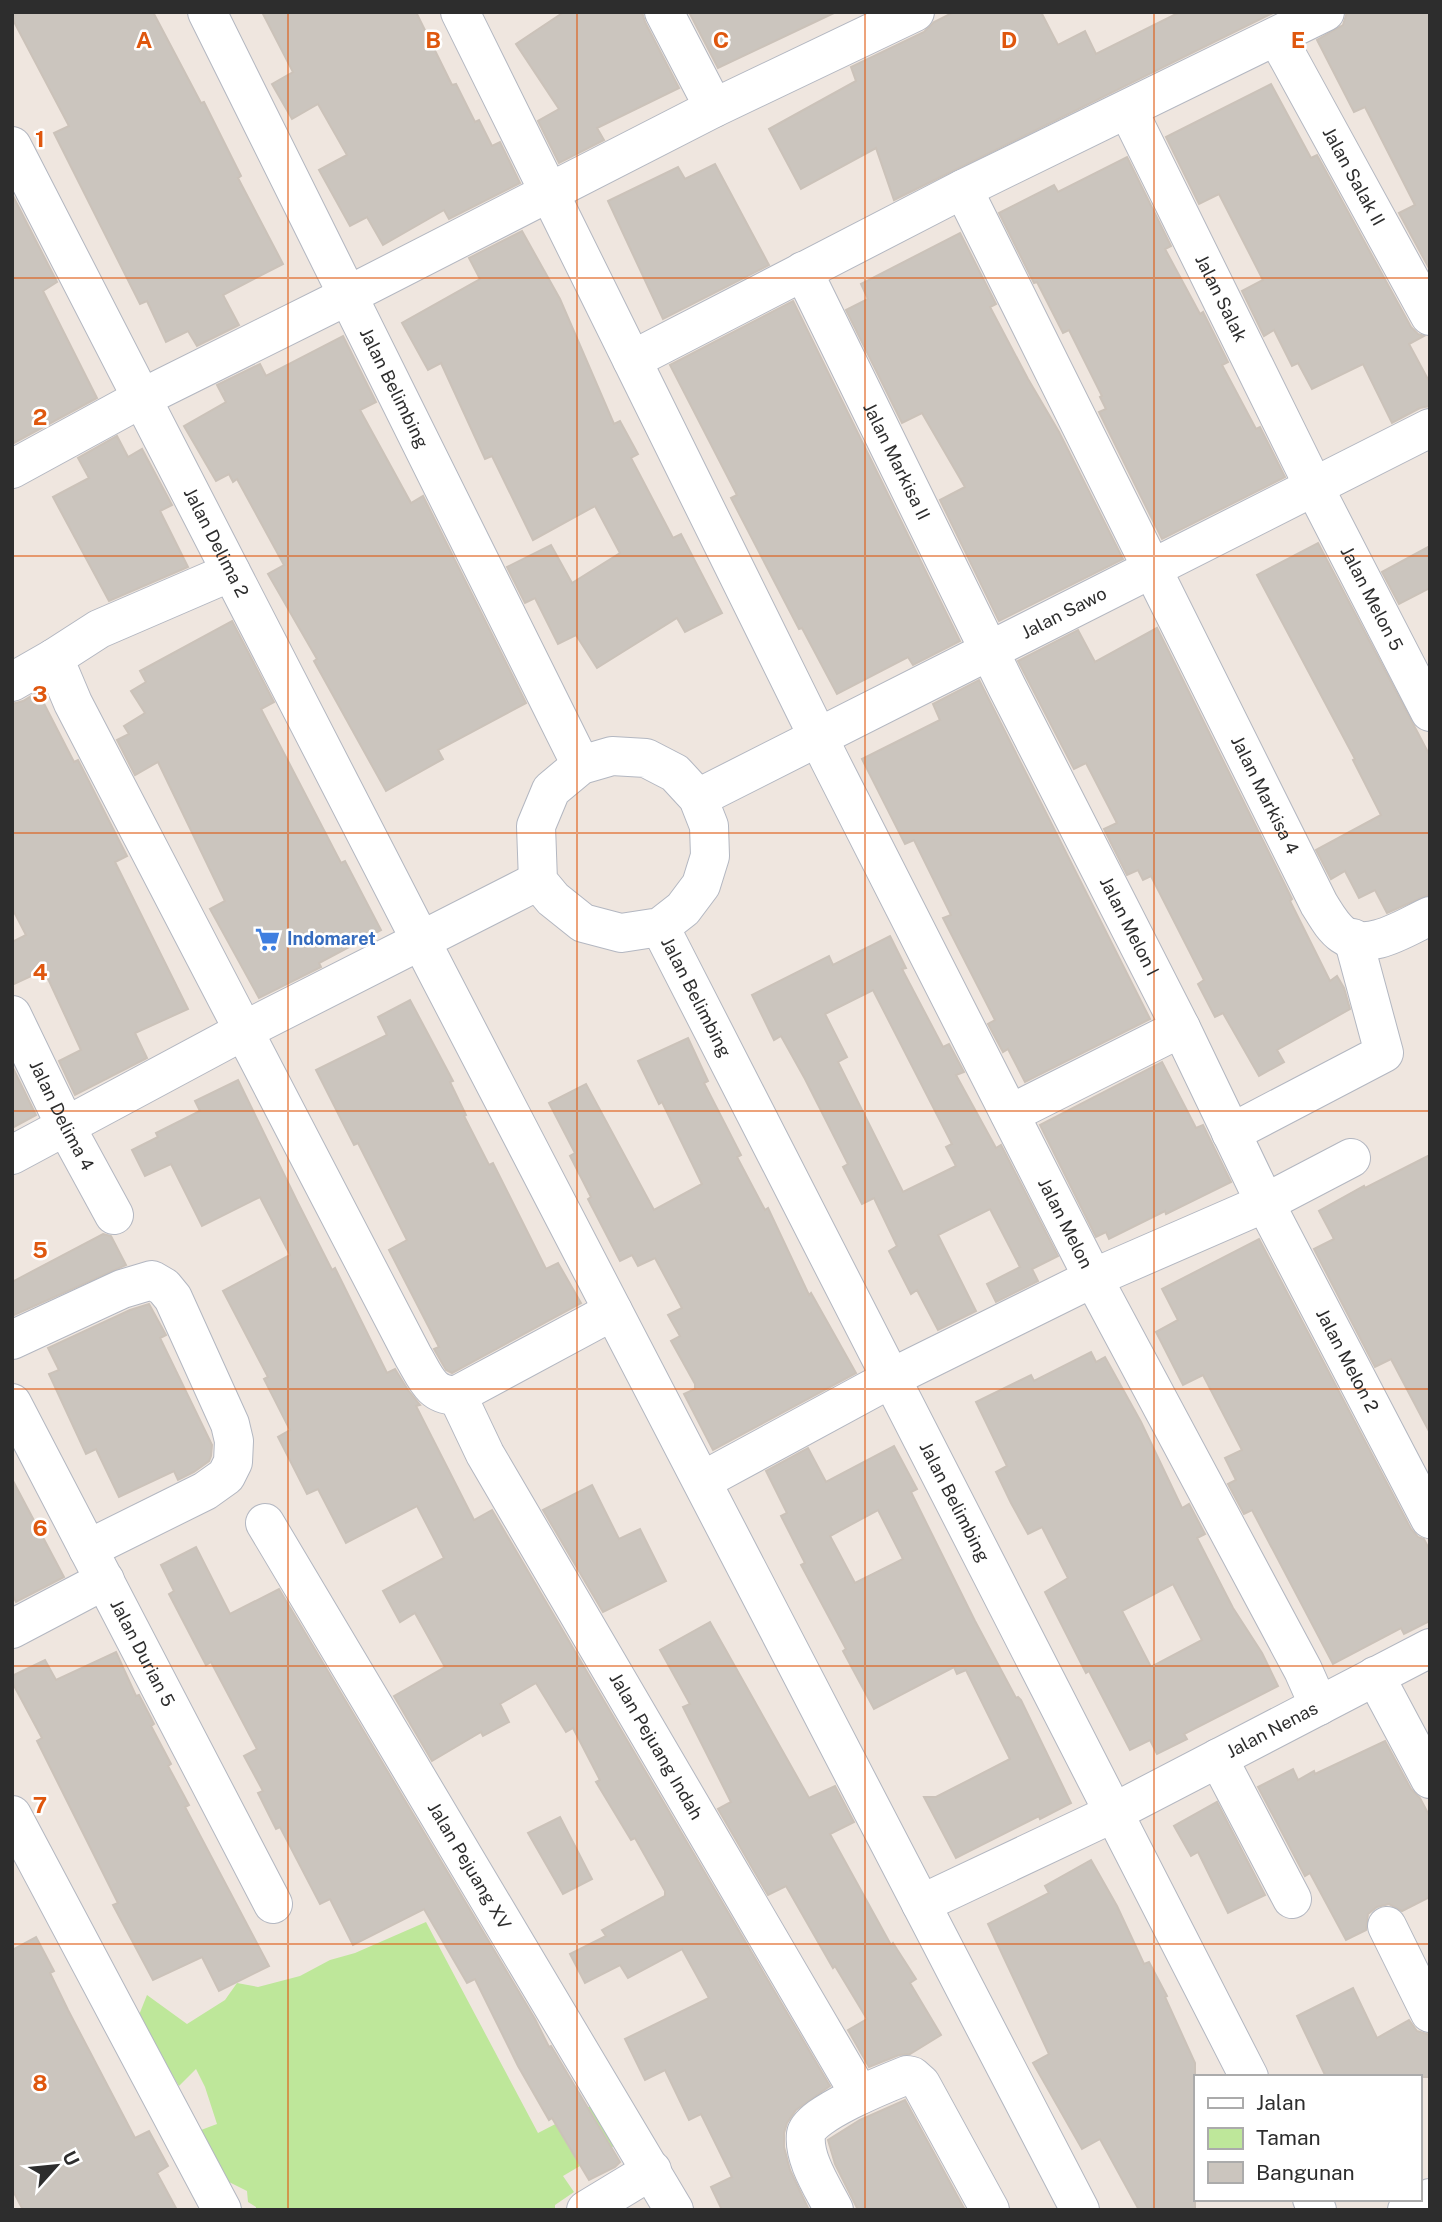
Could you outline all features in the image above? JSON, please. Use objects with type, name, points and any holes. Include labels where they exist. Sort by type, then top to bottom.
[{"type":"street","name":"Jalan Belimbing","points":[[207,12],[581,765]]},
{"type":"street","name":"Jalan Melon","points":[[460,12],[818,737],[1093,1278],[1303,1670],[1319,1706]]},
{"type":"street","points":[[664,12],[714,108]]},
{"type":"street","points":[[12,470],[142,398],[548,194],[874,22],[915,12]]},
{"type":"street","points":[[632,360],[963,189],[1325,12]]},
{"type":"street","name":"Jalan Salak II","points":[[1277,37],[1430,316]]},
{"type":"street","name":"Jalan Salak","points":[[1128,110],[1314,487]]},
{"type":"street","name":"Jalan Delima 2","points":[[12,146],[421,941],[1080,2210]]},
{"type":"street","name":"Jalan Markisa 4","points":[[963,189],[1319,904],[1344,936],[1353,938]]},
{"type":"street","name":"Jalan Markisa II","points":[[803,271],[991,650]]},
{"type":"street","name":"Jalan Sawo","points":[[698,798],[1430,428]]},
{"type":"street","name":"Jalan Melon 5","points":[[1314,487],[1430,712]]},
{"type":"street","points":[[12,682],[99,629],[231,572]]},
{"type":"street","name":"Jalan Melon I","points":[[991,650],[1007,687],[1181,1028],[1265,1203]]},
{"type":"street","points":[[54,658],[73,703],[413,1356],[436,1391],[446,1396],[457,1395],[613,1311]]},
{"type":"street","points":[[612,755],[646,758],[675,773],[698,798],[709,826],[710,856],[701,885],[683,909],[660,927],[621,933],[583,923],[553,899],[538,881],[536,826],[551,790],[581,765],[612,755]]},
{"type":"street","points":[[12,1155],[245,1031],[538,881]]},
{"type":"street","points":[[1353,938],[1362,941],[1383,938],[1430,916]]},
{"type":"street","name":"Jalan Belimbing","points":[[660,927],[1248,2075]]},
{"type":"street","points":[[1231,1133],[1384,1053],[1353,938]]},
{"type":"street","name":"Jalan Delima 4","points":[[12,1015],[66,1127],[114,1215]]},
{"type":"street","points":[[1010,1114],[1181,1028]]},
{"type":"street","points":[[702,1481],[891,1378],[1093,1278],[1265,1203],[1351,1158]]},
{"type":"street","name":"Jalan Melon 2","points":[[1265,1203],[1430,1520]]},
{"type":"street","points":[[12,1340],[122,1289],[152,1280],[164,1287],[173,1298],[230,1424],[234,1441],[233,1462],[226,1476],[97,1565],[12,1629]]},
{"type":"street","name":"Jalan Pejuang Indah","points":[[457,1395],[485,1454],[860,2095]]},
{"type":"street","name":"Jalan Durian 5","points":[[12,1402],[273,1904]]},
{"type":"street","name":"Jalan Pejuang XV","points":[[265,1523],[674,2210]]},
{"type":"street","name":"Jalan Nenas","points":[[921,1904],[1114,1812],[1430,1648]]},
{"type":"street","points":[[1375,1676],[1430,1779]]},
{"type":"street","points":[[1218,1758],[1292,1899]]},
{"type":"street","points":[[12,1815],[222,2210]]},
{"type":"street","points":[[1387,1926],[1430,2013]]},
{"type":"street","points":[[834,2210],[810,2159],[806,2130],[814,2122],[860,2095],[907,2076],[917,2080],[990,2210]]},
{"type":"street","points":[[586,2210],[652,2170]]},
{"type":"street","points":[[1407,2210],[1430,2198]]},
{"type":"green space","points":[[426,1922],[538,2133],[608,2097],[629,2137],[563,2176],[574,2192],[555,2205],[555,2210],[256,2210],[256,2207],[248,2202],[247,2191],[229,2182],[201,2130],[217,2124],[196,2069],[179,2086],[139,2015],[147,1995],[187,2024],[225,2000],[237,1983],[258,1987],[300,1976],[330,1960],[355,1953]]},
{"type":"building","points":[[12,12],[153,12],[201,103],[204,102],[241,176],[238,178],[283,264],[223,295],[239,325],[197,346],[188,331],[166,342],[147,301],[140,304],[54,133],[69,126],[12,18]]},
{"type":"building","points":[[262,12],[416,12],[452,85],[456,84],[475,122],[479,120],[492,146],[500,142],[520,183],[449,219],[444,210],[383,245],[367,217],[350,226],[319,170],[347,155],[318,104],[292,119],[272,84],[293,72]]},
{"type":"building","points":[[564,12],[642,12],[679,88],[597,128],[604,140],[559,163],[538,121],[559,109],[516,44]]},
{"type":"building","points":[[689,12],[836,12],[718,68]]},
{"type":"building","points":[[954,12],[1041,12],[1058,45],[1085,31],[1096,54],[1180,12],[1275,12],[894,200],[876,148],[801,189],[769,129],[856,81],[851,67],[924,32],[934,22]]},
{"type":"building","points":[[1347,12],[1430,12],[1430,270],[1399,213],[1415,205],[1365,107],[1354,112],[1317,40],[1343,25]]},
{"type":"building","points":[[1271,84],[1311,158],[1317,155],[1411,327],[1424,336],[1409,344],[1430,383],[1430,406],[1420,408],[1392,423],[1363,364],[1312,389],[1298,363],[1292,366],[1274,330],[1264,336],[1242,291],[1263,280],[1219,194],[1199,204],[1166,137]]},
{"type":"building","points":[[1127,157],[1171,246],[1165,249],[1200,314],[1203,312],[1228,362],[1222,365],[1256,429],[1260,427],[1285,477],[1162,539],[1099,412],[1106,409],[1100,397],[1102,396],[1069,330],[1063,333],[999,213],[1054,185],[1058,192]]},
{"type":"building","points":[[715,164],[769,265],[663,319],[608,201],[678,167],[685,179]]},
{"type":"building","points":[[12,194],[57,282],[43,291],[97,398],[12,444]]},
{"type":"building","points":[[522,231],[560,299],[614,424],[620,421],[638,454],[631,458],[673,538],[681,534],[722,613],[685,632],[677,618],[597,668],[576,635],[558,644],[535,598],[525,603],[507,567],[551,545],[572,583],[620,553],[595,506],[533,540],[492,456],[485,459],[441,363],[428,370],[402,323],[480,279],[469,258]]},
{"type":"building","points":[[960,233],[996,304],[990,307],[1059,432],[1123,559],[999,621],[940,500],[965,487],[922,413],[902,423],[846,310],[868,299],[861,284]]},
{"type":"building","points":[[793,301],[960,641],[913,665],[908,657],[837,694],[802,628],[799,629],[731,498],[737,495],[670,365]]},
{"type":"building","points":[[343,336],[376,402],[360,410],[411,503],[423,496],[526,703],[438,750],[443,759],[386,791],[314,661],[317,659],[268,574],[284,565],[237,479],[233,482],[229,474],[216,481],[184,426],[226,402],[217,385],[260,364],[266,376]]},
{"type":"building","points":[[117,436],[128,457],[142,449],[172,505],[160,511],[188,567],[109,601],[53,497],[89,478],[78,458]]},
{"type":"building","points":[[1318,543],[1430,756],[1430,894],[1387,913],[1375,890],[1359,898],[1345,871],[1331,879],[1316,850],[1381,815],[1353,760],[1355,759],[1257,575]]},
{"type":"building","points":[[1430,546],[1430,588],[1399,604],[1382,572]]},
{"type":"building","points":[[232,621],[274,702],[261,709],[341,863],[345,861],[381,930],[319,963],[321,967],[259,998],[210,909],[225,901],[158,762],[135,775],[117,740],[129,734],[124,726],[145,713],[131,691],[146,682],[140,671]]},
{"type":"building","points":[[1157,628],[1330,981],[1337,976],[1344,988],[1350,1009],[1277,1050],[1284,1062],[1259,1076],[1223,1013],[1215,1017],[1198,984],[1204,980],[1151,876],[1143,880],[1138,870],[1127,875],[1104,829],[1117,823],[1086,763],[1074,769],[1018,661],[1078,630],[1095,662]]},
{"type":"building","points":[[979,680],[1150,1019],[1025,1082],[1008,1049],[1003,1052],[988,1024],[995,1020],[943,918],[951,915],[914,840],[905,844],[862,759],[940,720],[933,704]]},
{"type":"building","points":[[38,692],[74,762],[78,760],[127,856],[115,862],[188,1009],[135,1033],[147,1058],[75,1095],[59,1061],[81,1050],[44,970],[12,985],[12,942],[26,935],[12,908],[12,704]]},
{"type":"building","points":[[890,936],[906,968],[902,969],[943,1047],[949,1044],[964,1072],[956,1075],[996,1148],[1001,1145],[1058,1256],[1032,1269],[1038,1281],[996,1302],[987,1284],[1020,1267],[990,1209],[938,1235],[976,1311],[938,1330],[917,1290],[911,1294],[889,1251],[897,1246],[874,1198],[862,1204],[843,1167],[848,1164],[805,1079],[781,1036],[774,1040],[752,995],[829,956],[833,965]],"holes":[[[873,990],[952,1144],[946,1147],[956,1166],[903,1192],[838,1062],[847,1057],[825,1014]]]},
{"type":"building","points":[[410,1000],[453,1081],[450,1082],[466,1115],[464,1116],[489,1165],[493,1163],[546,1269],[558,1263],[581,1303],[452,1373],[446,1370],[434,1349],[439,1347],[389,1250],[407,1240],[358,1143],[354,1145],[316,1070],[387,1035],[378,1017]]},
{"type":"building","points":[[688,1038],[708,1081],[704,1083],[741,1155],[737,1157],[765,1210],[768,1208],[809,1295],[811,1293],[856,1373],[713,1450],[684,1394],[695,1389],[695,1384],[671,1341],[680,1336],[668,1315],[682,1308],[655,1258],[638,1266],[632,1255],[620,1261],[588,1199],[591,1197],[570,1156],[575,1153],[549,1103],[586,1084],[654,1210],[702,1184],[662,1102],[659,1104],[638,1061]]},
{"type":"building","points":[[1162,1062],[1196,1128],[1203,1125],[1231,1182],[1109,1239],[1106,1232],[1096,1237],[1040,1125]]},
{"type":"building","points":[[12,1066],[36,1115],[12,1128]]},
{"type":"building","points":[[238,1080],[332,1270],[335,1268],[387,1373],[395,1369],[420,1405],[416,1406],[474,1520],[492,1510],[830,2086],[796,2110],[784,2133],[784,2147],[790,2170],[809,2210],[722,2210],[711,2187],[732,2177],[701,2114],[689,2120],[665,2070],[645,2080],[625,2039],[709,1998],[682,1949],[628,1978],[620,1965],[585,1983],[570,1954],[606,1936],[602,1930],[665,1896],[665,1891],[635,1838],[631,1840],[596,1782],[600,1780],[573,1728],[566,1732],[536,1683],[500,1704],[509,1722],[483,1736],[481,1732],[432,1761],[394,1696],[445,1667],[415,1613],[400,1622],[383,1591],[444,1558],[417,1506],[346,1543],[318,1489],[307,1494],[278,1437],[290,1430],[264,1379],[268,1377],[223,1291],[290,1255],[260,1197],[202,1226],[171,1164],[145,1176],[132,1150],[158,1137],[156,1133],[200,1111],[195,1101]]},
{"type":"building","points":[[1430,1155],[1430,1433],[1391,1359],[1375,1367],[1314,1249],[1334,1239],[1319,1211]]},
{"type":"building","points":[[103,1234],[111,1236],[126,1265],[12,1316],[12,1282]]},
{"type":"building","points":[[1259,1239],[1411,1529],[1424,1539],[1430,1551],[1430,1621],[1404,1634],[1401,1628],[1333,1664],[1252,1510],[1244,1514],[1228,1484],[1236,1480],[1225,1458],[1242,1450],[1203,1375],[1183,1385],[1156,1332],[1178,1320],[1162,1289]]},
{"type":"building","points":[[149,1304],[166,1335],[160,1338],[212,1445],[211,1456],[209,1461],[194,1472],[178,1480],[174,1471],[119,1497],[96,1449],[86,1454],[49,1374],[59,1370],[48,1348]]},
{"type":"building","points":[[1091,1352],[1096,1362],[1105,1357],[1141,1422],[1182,1508],[1189,1504],[1205,1534],[1197,1538],[1278,1686],[1184,1734],[1187,1739],[1157,1754],[1150,1740],[1130,1750],[1089,1671],[1086,1673],[1045,1592],[1068,1578],[1042,1527],[1028,1534],[996,1472],[1007,1466],[976,1402],[1031,1375],[1034,1381]],"holes":[[[1173,1584],[1202,1640],[1151,1667],[1122,1611]]]},
{"type":"building","points":[[894,1446],[917,1489],[911,1492],[975,1621],[1016,1698],[1021,1700],[1071,1803],[956,1858],[924,1797],[936,1797],[1010,1759],[966,1670],[957,1674],[954,1667],[874,1709],[843,1651],[846,1649],[801,1565],[805,1563],[781,1516],[787,1513],[766,1471],[808,1448],[826,1482]],"holes":[[[878,1510],[903,1559],[855,1583],[830,1536]]]},
{"type":"building","points":[[12,1479],[64,1577],[16,1602],[12,1594]]},
{"type":"building","points":[[592,1485],[619,1539],[640,1529],[666,1581],[603,1612],[543,1510]]},
{"type":"building","points":[[196,1547],[230,1614],[279,1589],[535,2019],[549,2047],[551,2046],[620,2162],[615,2167],[589,2180],[552,2118],[549,2120],[518,2066],[475,1979],[467,1983],[424,1909],[353,1945],[330,1899],[320,1904],[280,1827],[276,1829],[258,1793],[263,1791],[244,1756],[257,1749],[211,1662],[206,1665],[169,1594],[174,1591],[161,1565]]},
{"type":"building","points":[[710,1622],[809,1798],[835,1786],[854,1822],[830,1834],[891,1945],[893,1943],[916,1979],[910,1983],[941,2035],[910,2054],[899,2055],[869,2067],[848,2030],[867,2019],[835,1966],[833,1968],[786,1886],[768,1895],[718,1809],[731,1802],[683,1707],[690,1704],[660,1650]]},
{"type":"building","points":[[116,1652],[136,1696],[139,1695],[154,1724],[151,1726],[171,1764],[168,1766],[189,1805],[185,1807],[269,1966],[219,1991],[202,1957],[153,1980],[113,1905],[118,1903],[37,1741],[42,1738],[12,1682],[12,1676],[45,1660],[56,1680]]},
{"type":"building","points":[[1385,1741],[1430,1817],[1430,1897],[1402,1911],[1389,1904],[1377,1907],[1368,1914],[1366,1930],[1346,1940],[1310,1873],[1305,1876],[1258,1787],[1293,1769],[1298,1780],[1314,1771],[1315,1774]]},
{"type":"building","points":[[1217,1802],[1265,1895],[1228,1913],[1198,1852],[1191,1856],[1174,1826]]},
{"type":"building","points":[[560,1817],[592,1879],[563,1894],[528,1833]]},
{"type":"building","points":[[1091,1860],[1117,1906],[1144,1964],[1149,1962],[1167,1996],[1165,1997],[1195,2063],[1195,2210],[1139,2210],[1100,2139],[1082,2149],[1033,2063],[1049,2054],[988,1924],[1049,1893],[1045,1886]]},
{"type":"building","points":[[36,1937],[54,1971],[50,1973],[68,2010],[135,2138],[149,2131],[168,2166],[157,2173],[177,2210],[23,2210],[12,2189],[12,1950]]},
{"type":"building","points":[[1353,1988],[1377,2038],[1409,2020],[1417,2031],[1430,2035],[1430,2077],[1325,2075],[1297,2016]]},
{"type":"building","points":[[905,2100],[965,2210],[858,2210],[835,2164],[828,2140],[860,2120]]},
{"type":"place","name":"Indomaret","points":[[267,939]]}]
